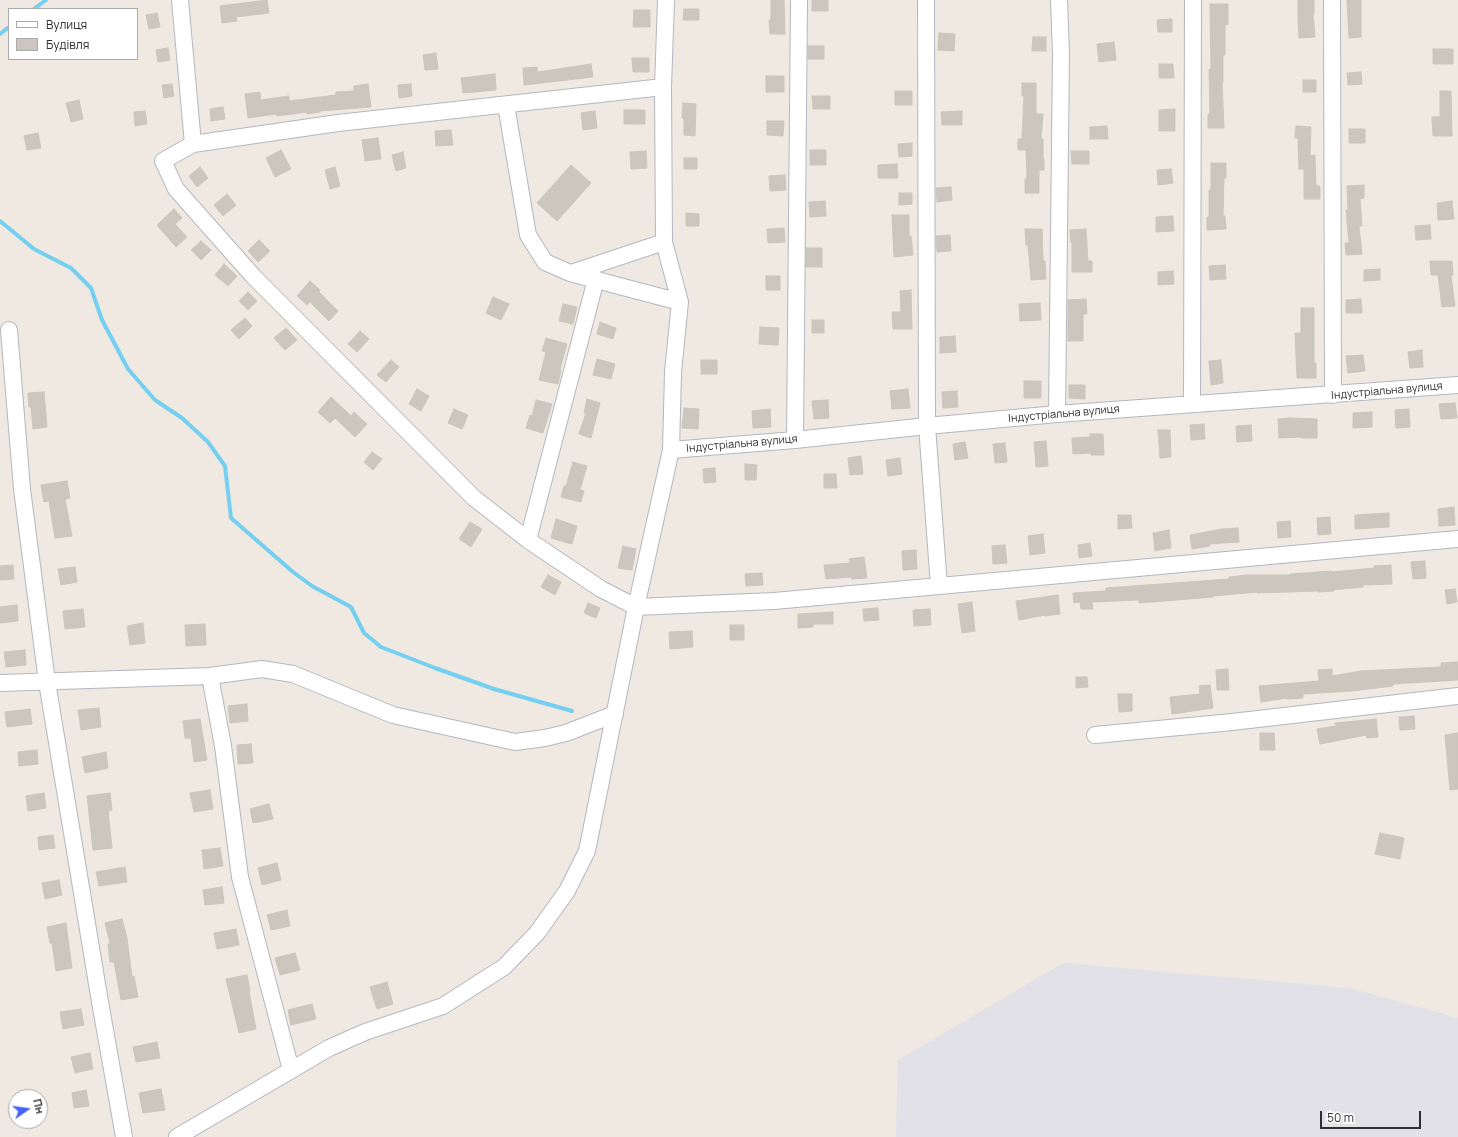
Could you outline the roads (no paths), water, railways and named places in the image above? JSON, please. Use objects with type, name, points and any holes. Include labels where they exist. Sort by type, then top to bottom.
[{"type":"street","points":[[180,0],[193,144]]},
{"type":"street","points":[[177,1137],[329,1048],[365,1032],[444,1006],[504,967],[537,933],[567,891],[587,851],[636,607],[671,450],[673,372],[680,302],[664,242],[662,87],[666,0]]},
{"type":"street","points":[[795,440],[799,0]]},
{"type":"street","points":[[926,0],[927,426],[939,586]]},
{"type":"street","points":[[1057,414],[1062,54],[1059,0]]},
{"type":"street","points":[[1192,404],[1194,0]]},
{"type":"street","points":[[1332,0],[1333,395]]},
{"type":"street","points":[[662,87],[338,123],[193,144],[163,161],[176,189],[253,276],[474,498],[528,540],[601,589],[636,607],[774,601],[1458,539]]},
{"type":"street","points":[[506,105],[528,235],[545,262],[570,273],[680,302]]},
{"type":"street","points":[[570,273],[664,242]]},
{"type":"street","points":[[528,540],[596,279]]},
{"type":"street","points":[[9,330],[22,489],[47,682],[124,1137]]},
{"type":"street","name":"Індустріальна вулиця","points":[[671,450],[795,440],[1057,414],[1458,385]]},
{"type":"street","points":[[0,683],[210,676],[262,669],[293,674],[393,715],[515,742],[545,738],[566,733],[615,714]]},
{"type":"street","points":[[210,676],[223,746],[240,877],[291,1070]]},
{"type":"street","points":[[1095,735],[1232,722],[1458,696]]},
{"type":"waterway","points":[[35,8],[46,0]]},
{"type":"waterway","points":[[0,34],[8,28]]},
{"type":"waterway","points":[[0,221],[34,249],[71,268],[91,288],[102,320],[128,369],[155,400],[182,418],[208,442],[225,466],[231,518],[293,572],[312,586],[351,607],[364,633],[381,647],[435,668],[494,689],[572,711]]}]
